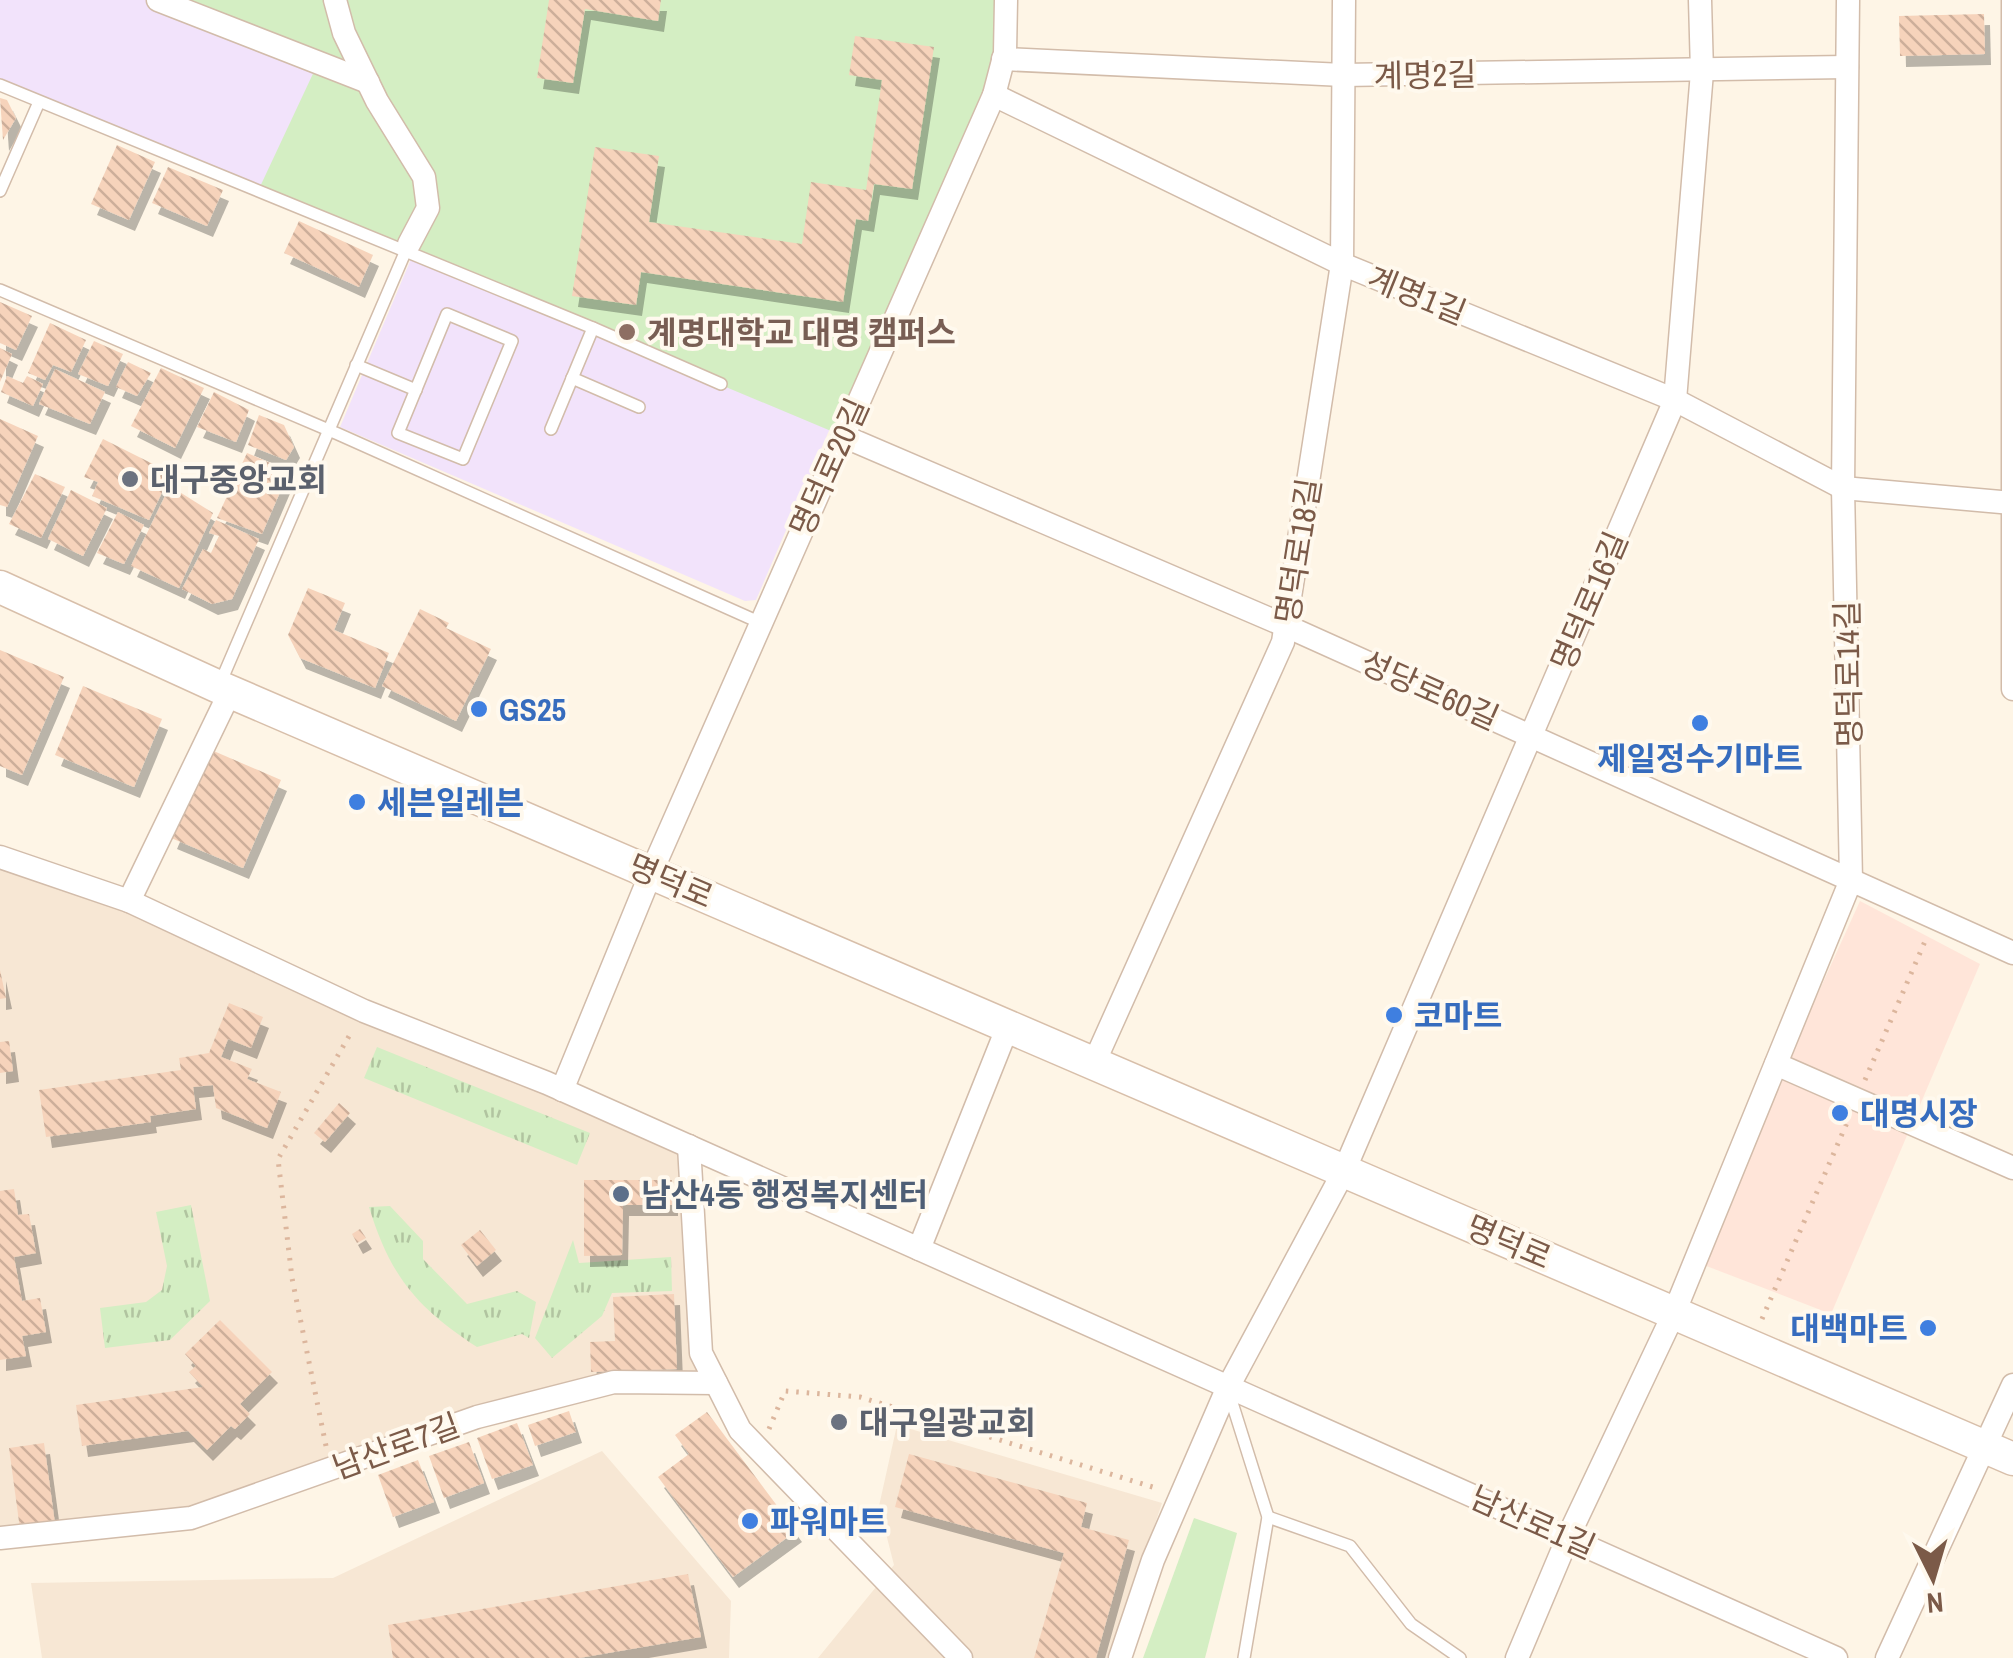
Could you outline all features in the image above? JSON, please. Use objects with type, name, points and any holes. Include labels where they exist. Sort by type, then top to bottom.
[{"type":"main road","name":"명덕로","points":[[0,587],[224,689],[2000,1453]]},
{"type":"street","points":[[158,0],[368,82]]},
{"type":"street","points":[[335,0],[344,33],[368,82],[424,177],[428,208],[407,247]]},
{"type":"street","name":"명덕로20길","points":[[562,1090],[651,872],[994,95],[1003,59],[1006,0]]},
{"type":"street","name":"명덕로18길","points":[[1094,1063],[1283,642],[1342,264],[1344,0]]},
{"type":"street","name":"명덕로16길","points":[[1344,1171],[1675,400],[1702,72],[1700,0]]},
{"type":"street","name":"명덕로14길","points":[[1674,1313],[1851,880],[1843,488],[1848,0]]},
{"type":"street","points":[[2012,689],[2013,0]]},
{"type":"street","name":"계명2길","points":[[1003,59],[1343,76],[1702,72],[1847,66]]},
{"type":"street","name":"계명1길","points":[[994,95],[1342,264],[1675,400],[1843,488]]},
{"type":"street","name":"성당로60길","points":[[843,436],[1286,626],[2013,953]]},
{"type":"street","points":[[1843,488],[2012,503]]},
{"type":"street","points":[[130,901],[224,689]]},
{"type":"street","name":"남산로1길","points":[[0,856],[130,901],[364,1011],[562,1090],[1836,1658]]},
{"type":"street","points":[[919,1249],[1008,1026]]},
{"type":"street","points":[[1776,1064],[2013,1168]]},
{"type":"street","points":[[688,1146],[701,1353],[740,1430],[961,1658]]},
{"type":"street","points":[[1120,1658],[1181,1496],[1228,1389],[1344,1171]]},
{"type":"street","points":[[1517,1658],[1568,1537],[1674,1313]]},
{"type":"street","name":"남산로7길","points":[[0,1538],[191,1518],[477,1416],[614,1382],[716,1383]]},
{"type":"street","points":[[1887,1658],[2000,1453],[2013,1385]]},
{"type":"lane","points":[[0,85],[407,247],[720,384]]},
{"type":"lane","points":[[0,191],[39,102]]},
{"type":"lane","points":[[224,689],[328,429],[407,247]]},
{"type":"lane","points":[[0,290],[328,429],[761,623]]},
{"type":"lane","points":[[447,314],[512,341],[463,459],[398,432],[416,390],[447,314]]},
{"type":"lane","points":[[551,429],[593,328]]},
{"type":"lane","points":[[356,365],[416,390]]},
{"type":"lane","points":[[572,378],[639,407]]},
{"type":"lane","points":[[1228,1389],[1268,1517],[1244,1658]]},
{"type":"lane","points":[[1268,1517],[1350,1546],[1411,1624],[1460,1658]]},
{"type":"path","points":[[1858,1096],[1935,918]]},
{"type":"path","points":[[331,1468],[292,1278],[278,1158],[364,1011]]},
{"type":"path","points":[[1750,1346],[1850,1114]]},
{"type":"path","points":[[760,1450],[785,1391],[860,1397],[1181,1496]]},
{"type":"shaded area","name":"계명대학교 대명 캠퍼스","points":[[0,0],[995,0],[837,412],[756,600],[745,601],[340,427],[414,252],[32,99],[0,80]]},
{"type":"shaded area","points":[[0,857],[689,1146],[701,1353],[716,1383],[613,1382],[191,1518],[0,1538]]},
{"type":"shaded area","name":"대명시장","points":[[1860,901],[1980,964],[1831,1314],[1696,1262]]},
{"type":"shaded area","points":[[897,1425],[1162,1503],[1110,1658],[818,1658],[894,1565],[879,1506]]},
{"type":"shaded area","points":[[602,1451],[731,1601],[729,1658],[42,1658],[31,1583],[333,1578]]},
{"type":"green space","name":"계명대학교 대명 캠퍼스","points":[[158,0],[1005,0],[1003,59],[843,436],[258,191],[318,63]]},
{"type":"green space","points":[[377,1047],[590,1133],[577,1165],[364,1078]]},
{"type":"green space","points":[[191,1205],[210,1301],[170,1340],[105,1348],[100,1308],[146,1302],[162,1290],[167,1266],[156,1212]]},
{"type":"green space","points":[[390,1206],[423,1241],[423,1259],[467,1304],[517,1291],[536,1302],[529,1338],[522,1334],[477,1347],[422,1304],[386,1252],[369,1207]]},
{"type":"green space","points":[[573,1240],[579,1263],[671,1257],[672,1291],[612,1293],[602,1316],[552,1358],[535,1338]]},
{"type":"green space","points":[[1194,1518],[1237,1533],[1205,1658],[1143,1658]]},
{"type":"building","points":[[549,0],[661,0],[658,21],[585,9],[573,83],[537,78]]},
{"type":"building","points":[[1984,14],[1985,54],[1900,56],[1899,16]]},
{"type":"building","points":[[855,36],[934,47],[912,189],[874,184],[868,221],[856,219],[843,302],[641,272],[636,305],[572,296],[595,147],[659,156],[649,222],[802,244],[811,182],[866,190],[882,80],[849,75]]},
{"type":"building","points":[[0,98],[7,100],[16,118],[3,140]]},
{"type":"building","points":[[117,145],[155,162],[129,220],[91,204]]},
{"type":"building","points":[[168,167],[223,190],[207,226],[152,203]]},
{"type":"building","points":[[299,221],[373,255],[359,287],[284,253]]},
{"type":"building","points":[[0,302],[32,316],[16,350],[0,343]]},
{"type":"building","points":[[50,323],[86,340],[71,372],[53,365],[45,380],[28,373]]},
{"type":"building","points":[[94,341],[123,354],[108,386],[78,374]]},
{"type":"building","points":[[0,348],[12,354],[0,382]]},
{"type":"building","points":[[128,362],[151,373],[137,396],[116,387]]},
{"type":"building","points":[[161,368],[204,388],[175,448],[131,426]]},
{"type":"building","points":[[55,369],[105,392],[90,424],[39,404]]},
{"type":"building","points":[[7,376],[23,383],[27,376],[43,384],[33,406],[1,392]]},
{"type":"building","points":[[214,392],[249,410],[236,442],[197,427]]},
{"type":"building","points":[[259,415],[284,425],[294,447],[286,460],[248,445]]},
{"type":"building","points":[[0,419],[38,436],[7,507],[0,505]]},
{"type":"building","name":"대구중앙교회","points":[[103,439],[171,473],[149,520],[92,496],[98,482],[84,477]]},
{"type":"building","points":[[247,453],[289,471],[262,534],[217,518]]},
{"type":"building","points":[[35,474],[65,487],[41,538],[9,524]]},
{"type":"building","points":[[170,486],[213,513],[179,588],[131,566]]},
{"type":"building","points":[[71,490],[107,508],[83,556],[48,539]]},
{"type":"building","points":[[118,512],[144,525],[124,564],[97,553]]},
{"type":"building","points":[[216,520],[259,539],[232,599],[212,604],[182,589],[203,549],[211,553],[219,536],[209,533]]},
{"type":"building","points":[[308,588],[345,603],[334,630],[389,653],[375,688],[300,658],[288,635]]},
{"type":"building","points":[[420,609],[449,623],[446,628],[491,649],[456,721],[382,686]]},
{"type":"building","points":[[0,650],[64,677],[22,775],[0,766]]},
{"type":"building","points":[[83,686],[162,719],[134,787],[55,755]]},
{"type":"building","points":[[209,749],[281,780],[243,868],[171,838]]},
{"type":"building","points":[[0,970],[6,998],[0,999]]},
{"type":"building","points":[[229,1003],[263,1017],[251,1048],[228,1039],[221,1057],[252,1069],[247,1079],[281,1092],[267,1128],[216,1108],[213,1085],[193,1087],[196,1109],[150,1116],[151,1122],[46,1137],[39,1090],[181,1070],[179,1058],[209,1053]]},
{"type":"building","points":[[9,1041],[13,1071],[0,1073],[0,1042]]},
{"type":"building","points":[[339,1103],[350,1113],[325,1142],[314,1133]]},
{"type":"building","points":[[584,1180],[672,1180],[672,1205],[623,1205],[622,1255],[584,1256]]},
{"type":"building","points":[[14,1189],[18,1215],[29,1214],[36,1253],[14,1257],[22,1301],[40,1298],[46,1332],[22,1336],[26,1356],[0,1360],[0,1191]]},
{"type":"building","points":[[360,1229],[366,1238],[357,1243],[352,1234]]},
{"type":"building","points":[[480,1230],[496,1250],[477,1266],[461,1245]]},
{"type":"building","points":[[674,1294],[677,1369],[591,1372],[590,1342],[615,1341],[613,1297]]},
{"type":"building","points":[[220,1320],[272,1372],[240,1404],[250,1414],[235,1429],[231,1426],[207,1450],[188,1431],[82,1446],[76,1405],[203,1387],[189,1372],[196,1366],[185,1354]]},
{"type":"building","points":[[569,1411],[576,1432],[535,1446],[528,1425]]},
{"type":"building","points":[[707,1412],[796,1531],[733,1577],[658,1477],[689,1454],[675,1435]]},
{"type":"building","points":[[517,1423],[533,1465],[492,1479],[477,1438]]},
{"type":"building","points":[[469,1442],[484,1483],[444,1498],[429,1456]]},
{"type":"building","points":[[44,1443],[55,1524],[20,1529],[9,1448]]},
{"type":"building","points":[[909,1454],[1087,1503],[1081,1527],[1129,1540],[1096,1658],[1034,1658],[1064,1553],[895,1507]]},
{"type":"building","points":[[418,1460],[434,1502],[393,1517],[378,1475]]},
{"type":"building","points":[[688,1574],[701,1637],[579,1658],[393,1658],[388,1625]]},
{"type":"place","name":"계명대학교 대명 캠퍼스","points":[[627,332]]},
{"type":"place","name":"대구중앙교회","points":[[130,479]]},
{"type":"place","name":"GS25","points":[[479,709]]},
{"type":"place","name":"제일정수기마트","points":[[1700,723]]},
{"type":"place","name":"세븐일레븐","points":[[357,802]]},
{"type":"place","name":"코마트","points":[[1394,1015]]},
{"type":"place","name":"대명시장","points":[[1840,1113]]},
{"type":"place","name":"남산4동 행정복지센터","points":[[621,1194]]},
{"type":"place","name":"대백마트","points":[[1928,1328]]},
{"type":"place","name":"대구일광교회","points":[[839,1422]]},
{"type":"place","name":"파워마트","points":[[750,1521]]}]
